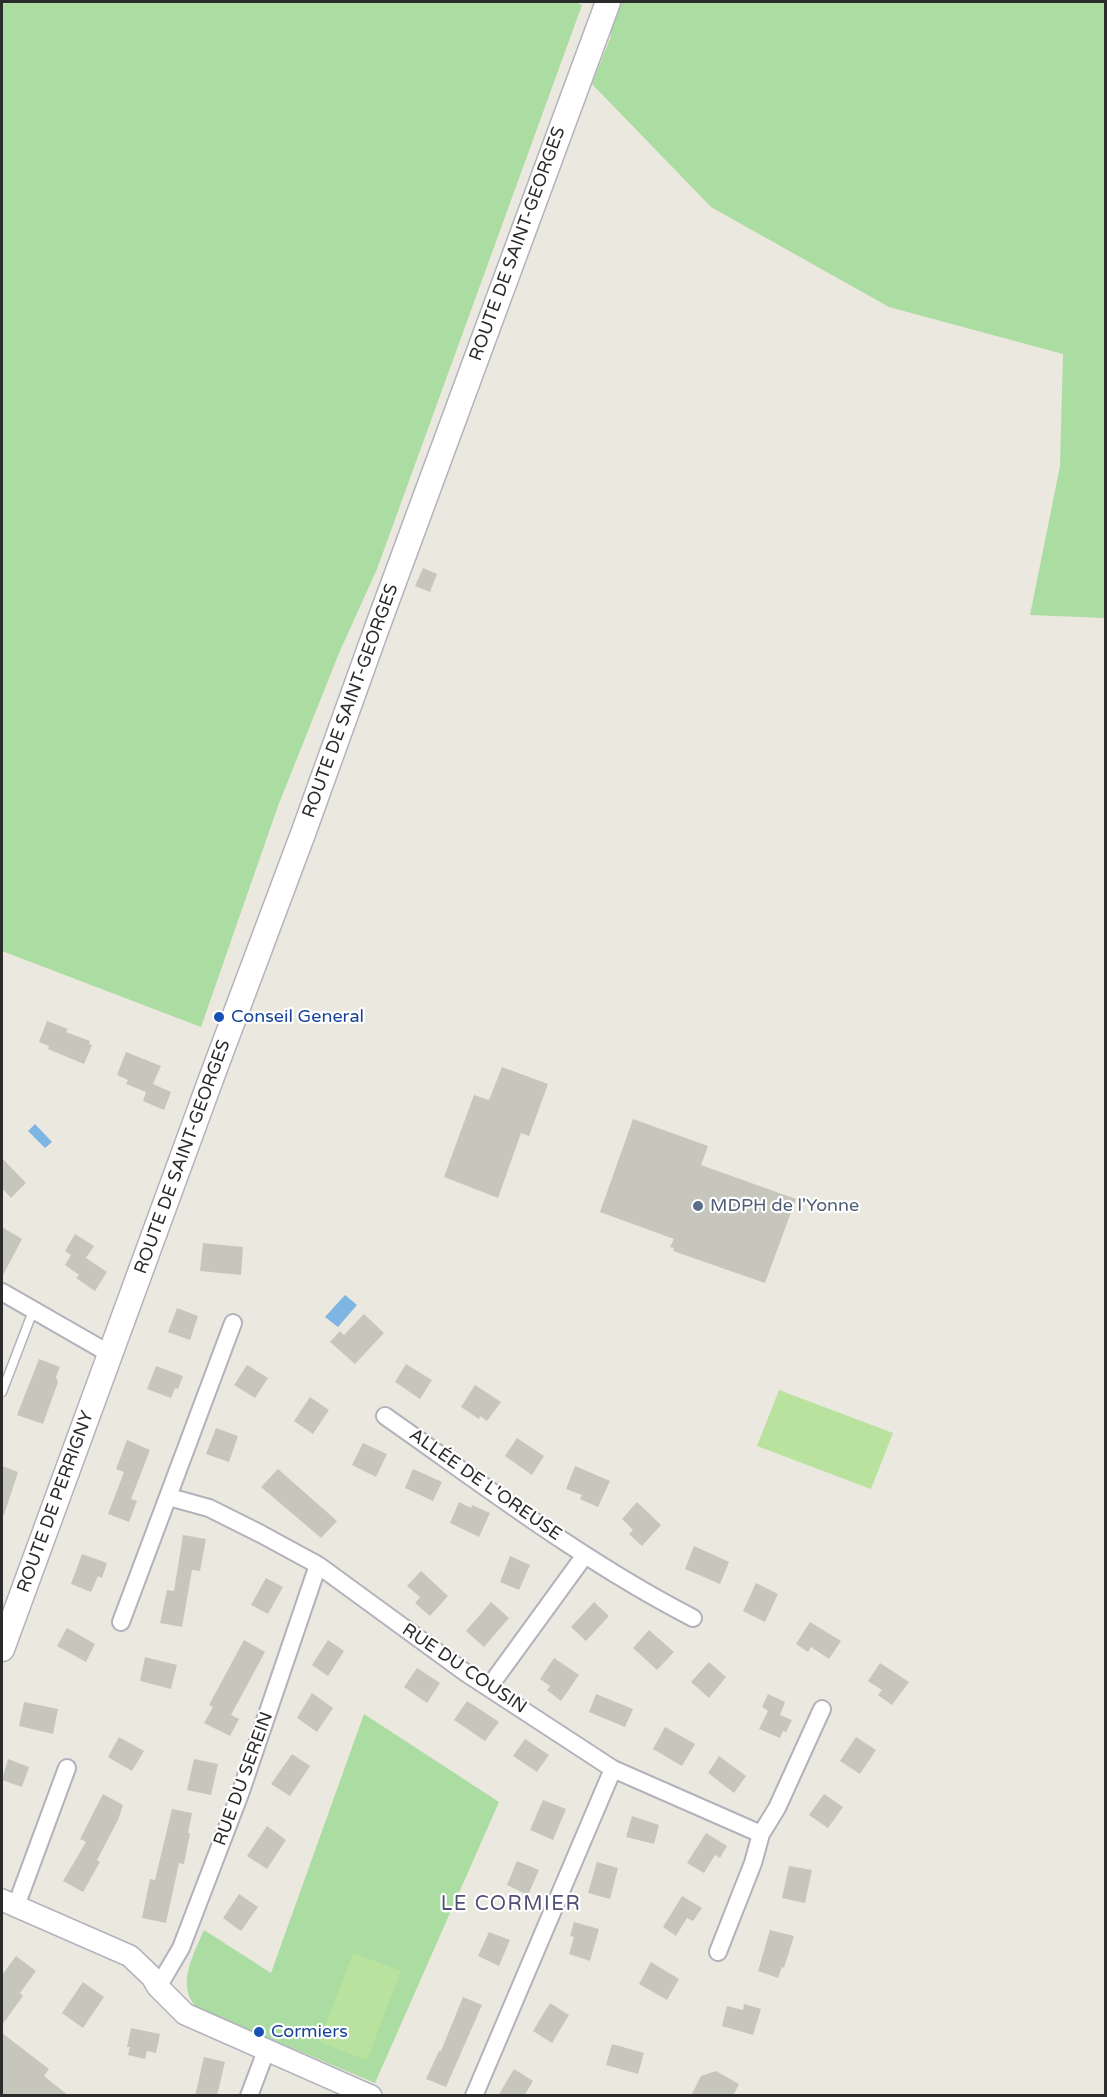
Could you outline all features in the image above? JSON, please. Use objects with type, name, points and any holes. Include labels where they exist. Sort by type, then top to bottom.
[{"type":"main road","name":"ROUTE DE SAINT-GEORGES","points":[[110,1354],[608,2]]},
{"type":"main road","name":"ROUTE DE PERRIGNY","points":[[2,1649],[110,1354]]},
{"type":"street","points":[[2,1293],[110,1354]]},
{"type":"street","points":[[122,1622],[233,1323]]},
{"type":"street","name":"ALLÉE DE L'OREUSE","points":[[385,1416],[585,1555],[643,1593],[693,1618]]},
{"type":"street","name":"RUE DU COUSIN","points":[[169,1497],[209,1508],[318,1566],[466,1673],[613,1769],[761,1834]]},
{"type":"street","points":[[489,1687],[585,1555]]},
{"type":"street","name":"RUE DU SEREIN","points":[[158,1987],[181,1948],[240,1794],[318,1566]]},
{"type":"street","points":[[718,1952],[753,1863],[761,1834],[777,1808],[822,1709]]},
{"type":"street","points":[[67,1768],[9,1903],[130,1956],[185,2014],[371,2096]]},
{"type":"street","points":[[474,2096],[613,1769]]},
{"type":"street","points":[[249,2096],[266,2051]]},
{"type":"lane","points":[[2,1392],[33,1311]]},
{"type":"green space","points":[[2,2],[575,2],[582,5],[377,569],[339,653],[278,806],[201,1027],[2,951]]},
{"type":"green space","points":[[615,2],[1105,2],[1105,618],[1030,615],[1060,466],[1063,354],[889,307],[711,207],[592,84],[611,36],[609,23]]},
{"type":"green space","points":[[779,1390],[893,1433],[871,1489],[757,1446]]},
{"type":"green space","points":[[364,1714],[499,1802],[375,2083],[197,2008],[187,1989],[188,1969],[204,1930],[271,1973]]},
{"type":"green space","points":[[353,1953],[401,1971],[367,2060],[319,2042]]},
{"type":"water","points":[[35,1124],[52,1142],[45,1148],[28,1131]]},
{"type":"water","points":[[345,1295],[357,1305],[338,1327],[325,1317]]},
{"type":"building","points":[[423,568],[437,574],[430,592],[415,586]]},
{"type":"building","points":[[47,1021],[68,1029],[66,1032],[90,1041],[89,1044],[92,1045],[84,1064],[48,1049],[49,1046],[39,1042]]},
{"type":"building","points":[[126,1052],[161,1066],[153,1084],[171,1092],[164,1110],[143,1101],[146,1092],[126,1084],[128,1080],[117,1075]]},
{"type":"building","points":[[502,1067],[548,1084],[529,1136],[521,1133],[498,1198],[444,1177],[474,1095],[489,1100]]},
{"type":"building","name":"MDPH de l'Yonne","points":[[633,1119],[708,1146],[701,1165],[796,1199],[765,1283],[673,1251],[674,1248],[670,1247],[674,1239],[600,1212]]},
{"type":"building","points":[[2,1158],[26,1183],[11,1198],[2,1188]]},
{"type":"building","points":[[2,1227],[22,1239],[2,1277]]},
{"type":"building","points":[[75,1234],[94,1246],[86,1258],[107,1272],[95,1291],[76,1278],[79,1275],[65,1265],[71,1255],[65,1251]]},
{"type":"building","points":[[203,1243],[243,1247],[241,1275],[200,1271]]},
{"type":"building","points":[[177,1308],[198,1316],[190,1340],[168,1332]]},
{"type":"building","points":[[364,1314],[384,1333],[355,1364],[330,1342],[340,1331],[344,1335]]},
{"type":"building","points":[[39,1359],[60,1367],[56,1377],[58,1382],[43,1424],[17,1415]]},
{"type":"building","points":[[406,1364],[432,1380],[420,1399],[395,1382]]},
{"type":"building","points":[[247,1365],[268,1378],[255,1398],[234,1385]]},
{"type":"building","points":[[156,1366],[183,1376],[178,1389],[175,1388],[171,1398],[147,1389]]},
{"type":"building","points":[[475,1385],[501,1402],[487,1421],[480,1416],[479,1419],[461,1407]]},
{"type":"building","points":[[310,1397],[329,1410],[313,1434],[294,1421]]},
{"type":"building","points":[[216,1428],[238,1436],[229,1462],[206,1454]]},
{"type":"building","points":[[517,1438],[544,1456],[532,1475],[505,1456]]},
{"type":"building","points":[[127,1440],[150,1450],[131,1499],[137,1501],[129,1522],[108,1514],[124,1472],[116,1469]]},
{"type":"building","points":[[363,1443],[387,1454],[376,1477],[352,1465]]},
{"type":"building","points":[[2,1466],[18,1472],[4,1515],[2,1515]]},
{"type":"building","points":[[575,1466],[610,1481],[598,1507],[580,1499],[582,1495],[566,1489]]},
{"type":"building","points":[[278,1469],[337,1521],[321,1538],[261,1487]]},
{"type":"building","points":[[413,1469],[442,1482],[433,1501],[405,1488]]},
{"type":"building","points":[[459,1502],[490,1513],[479,1537],[450,1523]]},
{"type":"building","points":[[637,1502],[661,1525],[642,1546],[629,1534],[633,1530],[622,1519]]},
{"type":"building","points":[[183,1535],[206,1539],[200,1571],[192,1570],[182,1627],[160,1623],[167,1590],[174,1591]]},
{"type":"building","points":[[694,1546],[729,1562],[720,1584],[685,1569]]},
{"type":"building","points":[[82,1554],[107,1563],[102,1578],[98,1576],[91,1592],[71,1584]]},
{"type":"building","points":[[510,1556],[530,1565],[519,1590],[500,1582]]},
{"type":"building","points":[[421,1571],[448,1596],[430,1616],[415,1603],[420,1597],[407,1586]]},
{"type":"building","points":[[266,1578],[283,1587],[268,1614],[251,1605]]},
{"type":"building","points":[[756,1583],[778,1594],[765,1622],[743,1611]]},
{"type":"building","points":[[491,1602],[509,1618],[484,1647],[466,1631]]},
{"type":"building","points":[[594,1602],[609,1616],[586,1641],[571,1627]]},
{"type":"building","points":[[810,1622],[841,1641],[829,1659],[811,1647],[808,1652],[796,1644]]},
{"type":"building","points":[[67,1628],[95,1644],[86,1662],[57,1646]]},
{"type":"building","points":[[649,1630],[674,1652],[657,1670],[633,1648]]},
{"type":"building","points":[[244,1640],[265,1652],[231,1715],[239,1719],[230,1736],[204,1723],[213,1707],[209,1705]]},
{"type":"building","points":[[328,1640],[344,1651],[328,1676],[312,1665]]},
{"type":"building","points":[[145,1657],[177,1665],[171,1689],[140,1681]]},
{"type":"building","points":[[554,1658],[579,1675],[561,1701],[547,1690],[550,1686],[540,1679]]},
{"type":"building","points":[[709,1662],[726,1677],[709,1698],[691,1682]]},
{"type":"building","points":[[880,1663],[909,1682],[892,1705],[878,1695],[882,1690],[868,1681]]},
{"type":"building","points":[[417,1668],[440,1683],[427,1703],[404,1687]]},
{"type":"building","points":[[312,1693],[333,1708],[317,1732],[297,1718]]},
{"type":"building","points":[[596,1694],[633,1709],[625,1727],[589,1712]]},
{"type":"building","points":[[768,1694],[785,1702],[780,1715],[792,1720],[780,1738],[759,1729],[768,1711],[762,1707]]},
{"type":"building","points":[[467,1701],[499,1722],[485,1741],[454,1720]]},
{"type":"building","points":[[24,1702],[58,1709],[53,1734],[19,1726]]},
{"type":"building","points":[[665,1727],[695,1744],[682,1766],[653,1749]]},
{"type":"building","points":[[119,1737],[144,1751],[132,1771],[108,1757]]},
{"type":"building","points":[[856,1737],[876,1750],[860,1774],[840,1761]]},
{"type":"building","points":[[525,1739],[549,1755],[537,1772],[513,1756]]},
{"type":"building","points":[[292,1754],[310,1766],[290,1796],[271,1784]]},
{"type":"building","points":[[719,1756],[746,1776],[734,1793],[708,1773]]},
{"type":"building","points":[[8,1759],[29,1767],[22,1787],[2,1780]]},
{"type":"building","points":[[194,1759],[218,1764],[211,1795],[187,1790]]},
{"type":"building","points":[[103,1794],[123,1805],[118,1820],[97,1860],[100,1862],[83,1892],[63,1881],[86,1842],[80,1839]]},
{"type":"building","points":[[824,1794],[843,1807],[828,1828],[809,1815]]},
{"type":"building","points":[[543,1800],[566,1809],[553,1840],[530,1830]]},
{"type":"building","points":[[172,1809],[192,1813],[184,1864],[179,1863],[166,1923],[142,1918],[150,1879],[155,1880]]},
{"type":"building","points":[[632,1816],[659,1825],[654,1844],[626,1837]]},
{"type":"building","points":[[267,1826],[286,1840],[267,1869],[247,1856]]},
{"type":"building","points":[[706,1833],[727,1846],[720,1858],[715,1855],[704,1873],[687,1863]]},
{"type":"building","points":[[517,1861],[539,1870],[528,1895],[507,1885]]},
{"type":"building","points":[[597,1862],[618,1868],[610,1899],[588,1893]]},
{"type":"building","points":[[789,1866],[812,1870],[805,1903],[782,1898]]},
{"type":"building","points":[[239,1894],[258,1907],[241,1931],[223,1918]]},
{"type":"building","points":[[682,1896],[702,1908],[693,1921],[687,1918],[676,1936],[663,1927]]},
{"type":"building","points":[[574,1922],[599,1929],[590,1961],[569,1954],[574,1937],[570,1936]]},
{"type":"building","points":[[770,1930],[794,1936],[784,1968],[782,1967],[778,1978],[758,1971]]},
{"type":"building","points":[[489,1932],[510,1940],[499,1966],[478,1956]]},
{"type":"building","points":[[16,1956],[36,1971],[20,1993],[23,1996],[2,2025],[2,1975]]},
{"type":"building","points":[[651,1962],[679,1979],[667,2000],[639,1984]]},
{"type":"building","points":[[83,1982],[104,1997],[83,2028],[62,2013]]},
{"type":"building","points":[[463,1997],[482,2005],[446,2087],[426,2079],[441,2051]]},
{"type":"building","points":[[550,2003],[569,2015],[552,2043],[533,2031]]},
{"type":"building","points":[[744,2004],[761,2009],[753,2035],[722,2026],[727,2006],[743,2010]]},
{"type":"building","points":[[131,2028],[160,2034],[156,2053],[147,2051],[145,2059],[128,2055],[130,2047],[127,2047]]},
{"type":"building","points":[[2,2033],[49,2069],[44,2076],[69,2096],[2,2096]]},
{"type":"building","points":[[612,2044],[644,2053],[638,2074],[606,2065]]},
{"type":"building","points":[[204,2057],[225,2062],[217,2096],[195,2096]]},
{"type":"building","points":[[514,2069],[533,2081],[524,2096],[498,2096]]},
{"type":"building","points":[[716,2071],[739,2084],[733,2096],[691,2096],[701,2076]]},
{"type":"place","name":"Conseil General","points":[[219,1017]]},
{"type":"place","name":"MDPH de l'Yonne","points":[[698,1206]]},
{"type":"place","name":"Cormiers","points":[[259,2032]]},
{"type":"district","name":"LE CORMIER","points":[[511,1905]]}]
